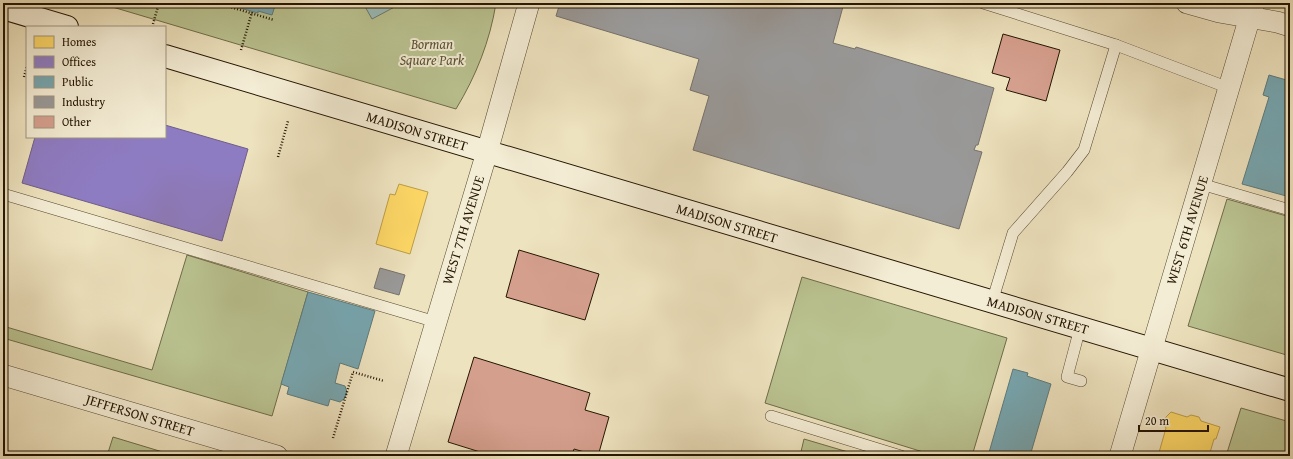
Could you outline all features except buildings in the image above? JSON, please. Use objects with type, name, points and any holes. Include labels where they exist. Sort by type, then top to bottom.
[{"type":"street","name":"WEST 7TH AVENUE","points":[[396,456],[487,152],[529,3]]},
{"type":"street","points":[[1187,3],[1219,12],[1252,10],[1277,22],[1290,26]]},
{"type":"street","points":[[3,8],[64,26]]},
{"type":"street","name":"WEST 6TH AVENUE","points":[[1120,456],[1252,10]]},
{"type":"street","name":"MADISON STREET","points":[[166,56],[1290,390]]},
{"type":"street","name":"JEFFERSON STREET","points":[[3,375],[277,456]]},
{"type":"lane","points":[[983,3],[1116,45],[1229,88]]},
{"type":"lane","points":[[992,302],[1013,232],[1067,172],[1084,150],[1116,45]]},
{"type":"lane","points":[[1201,184],[1290,210]]},
{"type":"lane","points":[[3,194],[436,322]]},
{"type":"lane","points":[[1080,328],[1066,377],[1081,381]]},
{"type":"lane","points":[[771,416],[901,456]]},
{"type":"path","points":[[153,24],[160,3]]},
{"type":"path","points":[[217,3],[274,20]]},
{"type":"path","points":[[241,50],[252,13]]},
{"type":"path","points":[[24,78],[26,70]]},
{"type":"path","points":[[278,157],[288,121]]},
{"type":"path","points":[[333,438],[353,372],[384,381]]},
{"type":"green space","name":"Borman Square Park","points":[[99,3],[496,3],[486,45],[470,84],[456,109]]},
{"type":"green space","points":[[1227,199],[1290,217],[1290,356],[1188,326]]},
{"type":"green space","points":[[187,255],[308,292],[272,416],[3,338],[3,326],[152,370]]},
{"type":"green space","points":[[802,277],[1007,338],[972,456],[936,456],[765,403]]},
{"type":"green space","points":[[1241,408],[1290,422],[1290,456],[1226,456]]},
{"type":"green space","points":[[113,437],[176,456],[107,456]]},
{"type":"green space","points":[[804,439],[848,452],[847,456],[800,456]]},
{"type":"water","points":[[363,3],[402,3],[372,19]]}]
